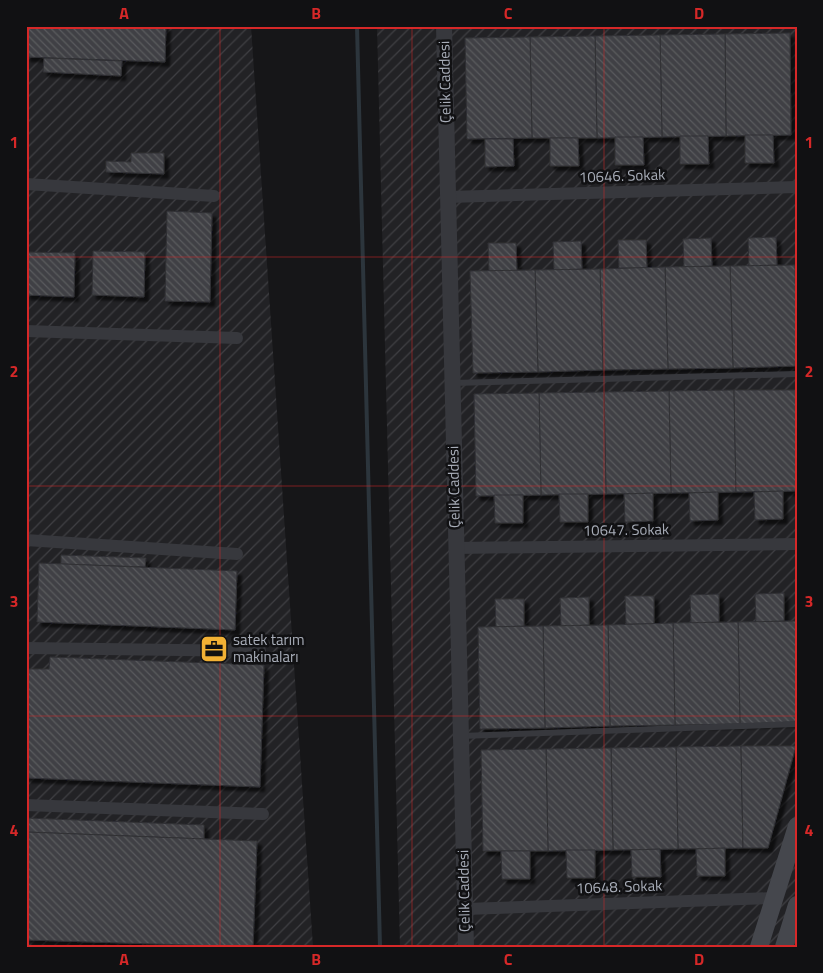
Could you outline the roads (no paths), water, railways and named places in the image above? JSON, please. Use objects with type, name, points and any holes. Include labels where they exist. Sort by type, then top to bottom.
[{"type":"main road","points":[[759,947],[797,826]]},
{"type":"main road","points":[[784,947],[797,905]]},
{"type":"street","name":"Çelik Caddesi","points":[[444,27],[466,947]]},
{"type":"street","points":[[26,184],[214,196]]},
{"type":"street","name":"10646. Sokak","points":[[448,197],[797,187]]},
{"type":"street","points":[[26,331],[237,338]]},
{"type":"street","points":[[26,540],[237,554]]},
{"type":"street","name":"10647. Sokak","points":[[455,548],[797,544]]},
{"type":"street","points":[[26,648],[260,651]]},
{"type":"street","points":[[26,805],[263,814]]},
{"type":"street","name":"10648. Sokak","points":[[465,909],[774,898]]},
{"type":"lane","points":[[444,27],[474,26]]},
{"type":"lane","points":[[452,383],[797,374]]},
{"type":"lane","points":[[460,736],[797,724]]},
{"type":"waterway","points":[[357,26],[380,947]]},
{"type":"place","name":"satek tarım makinaları","points":[[214,649]]}]
